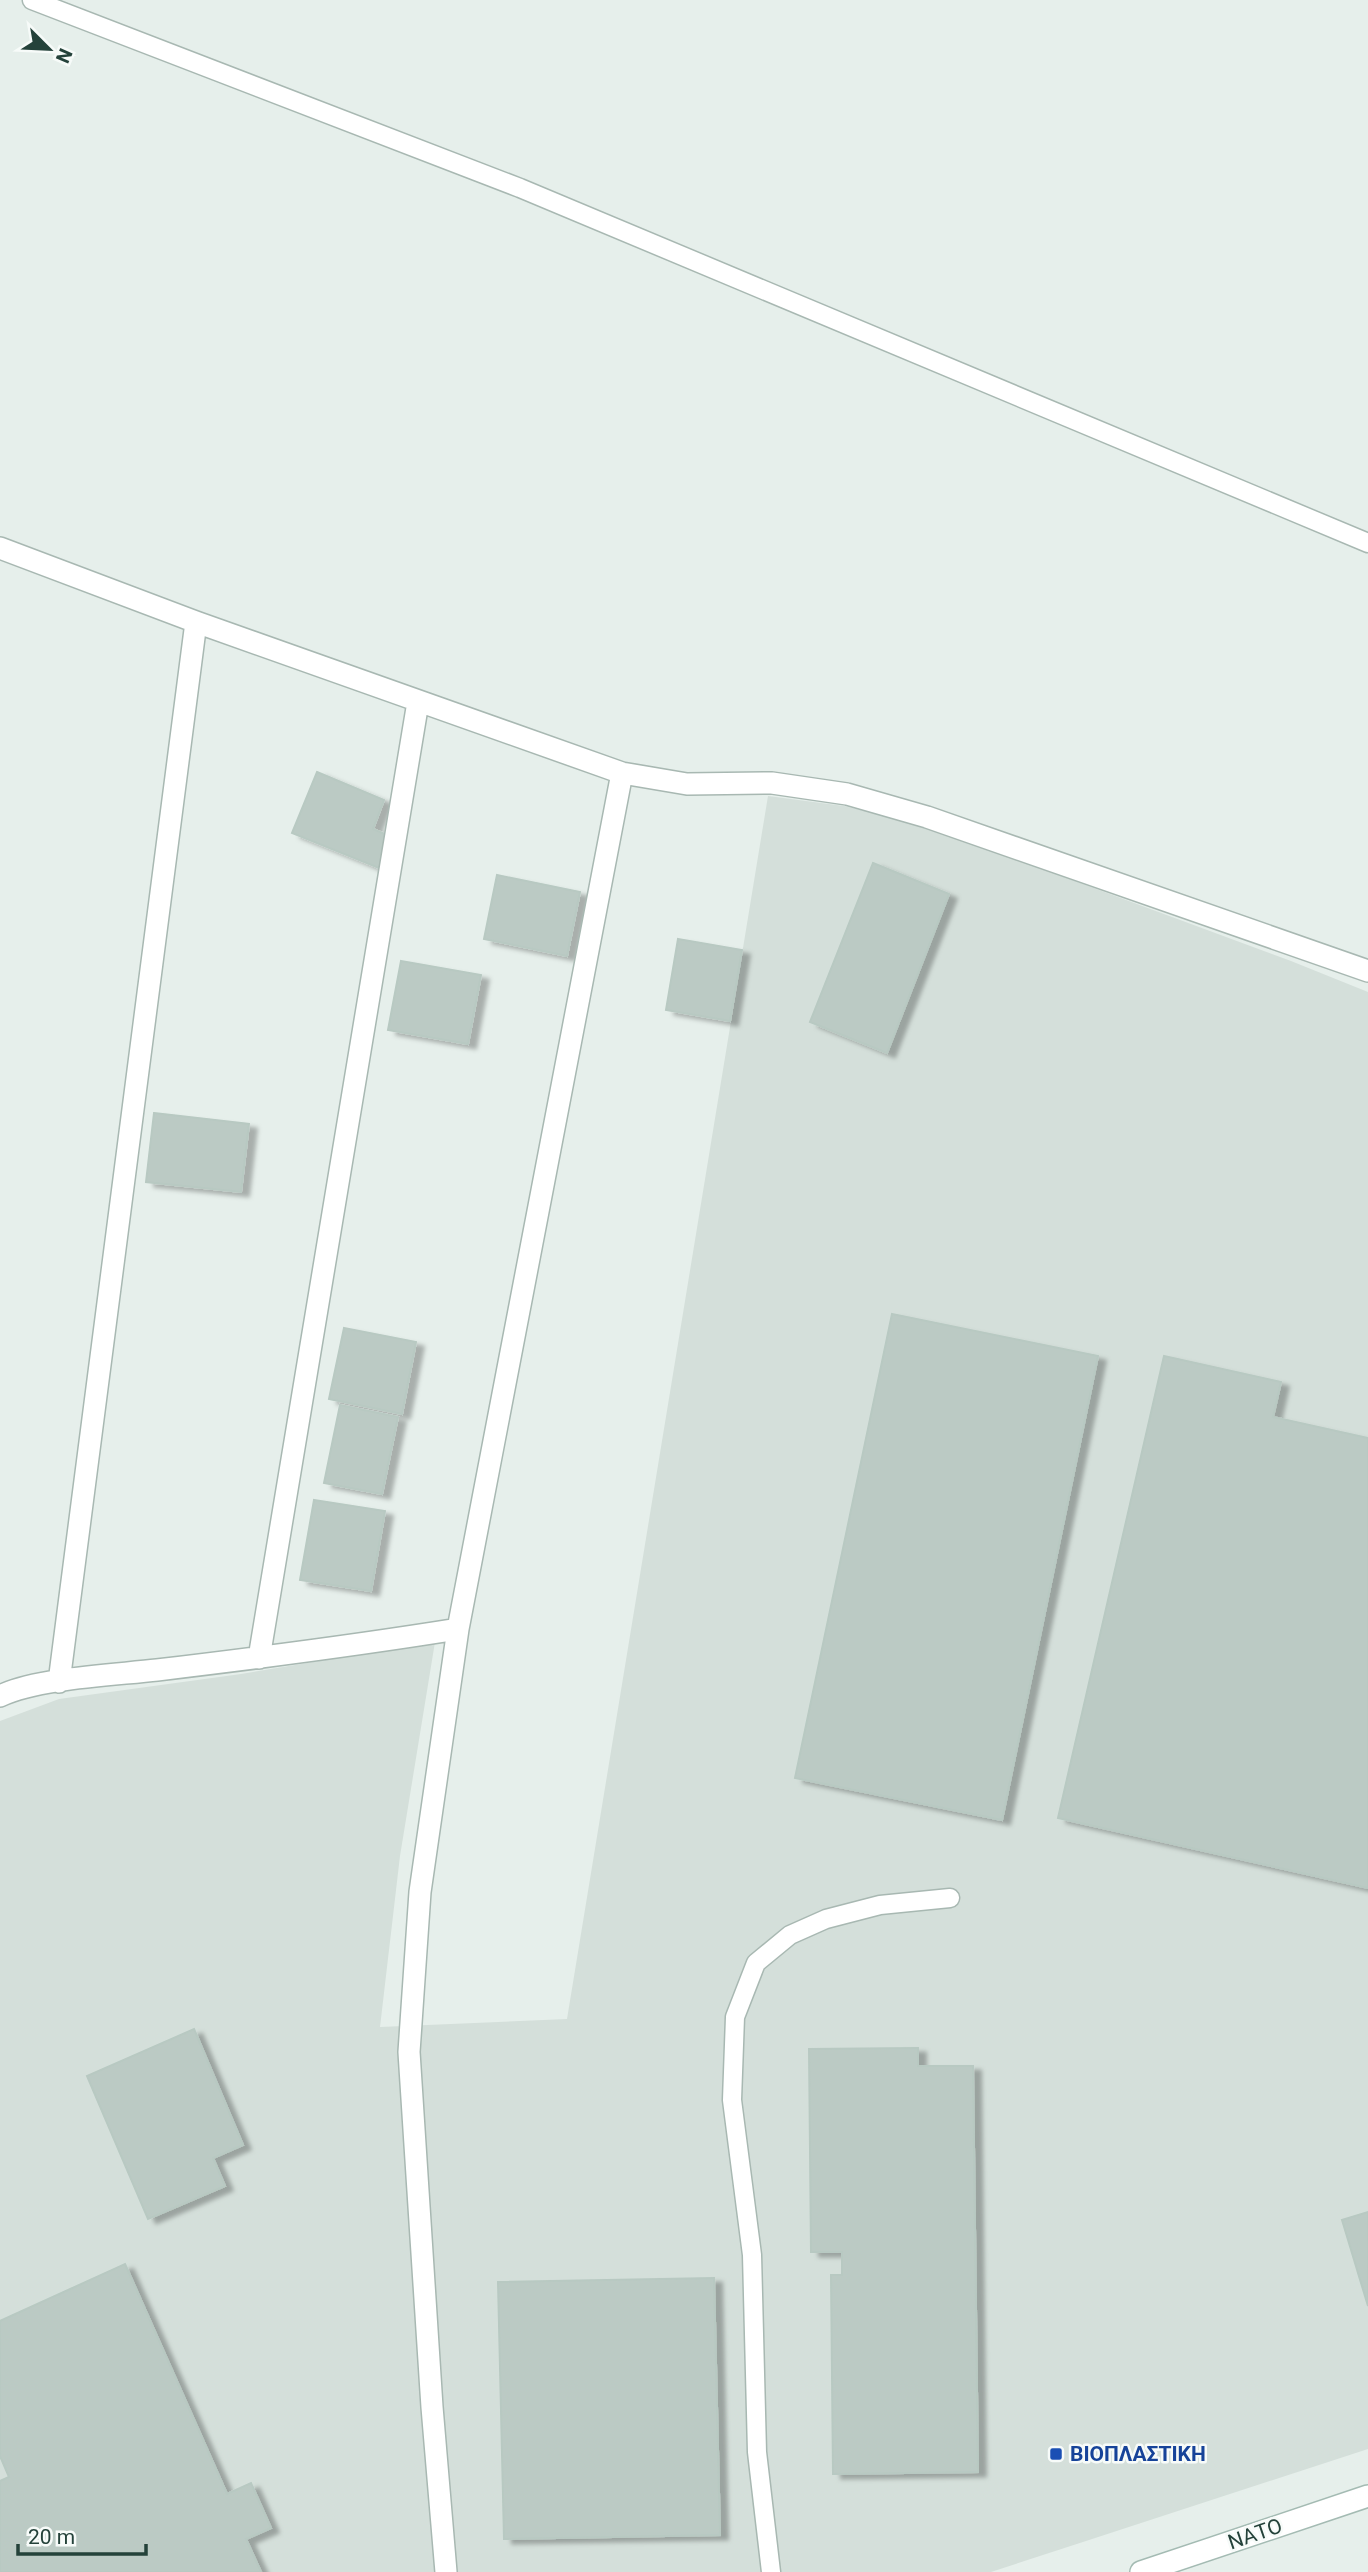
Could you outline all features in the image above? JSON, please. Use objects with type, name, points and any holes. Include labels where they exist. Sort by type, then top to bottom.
[{"type":"street","points":[[0,548],[196,622],[622,773],[687,784],[772,783],[847,794],[927,817],[1368,971]]},
{"type":"street","points":[[60,1682],[196,622]]},
{"type":"street","points":[[258,1658],[418,702]]},
{"type":"street","points":[[446,2572],[432,2407],[409,2052],[420,1892],[458,1629],[622,773]]},
{"type":"street","points":[[0,1696],[10,1691],[60,1682],[313,1652],[458,1629]]},
{"type":"street","name":"ΝΑΤΟ","points":[[1141,2572],[1368,2496]]},
{"type":"lane","points":[[32,0],[520,188],[1368,543]]},
{"type":"lane","points":[[771,2572],[757,2452],[752,2255],[732,2100],[735,2017],[756,1963],[790,1935],[826,1919],[880,1905],[950,1898]]},
{"type":"shaded area","points":[[768,796],[844,806],[926,826],[1368,992],[1368,2449],[991,2572],[0,2572],[0,1721],[59,1699],[241,1674],[435,1642],[400,1856],[380,2027],[567,2019]]},
{"type":"building","points":[[317,772],[384,800],[373,829],[392,837],[379,868],[292,833]]},
{"type":"building","points":[[873,863],[949,894],[887,1053],[810,1022]]},
{"type":"building","points":[[497,875],[580,892],[567,956],[484,939]]},
{"type":"building","points":[[678,939],[742,950],[730,1021],[666,1010]]},
{"type":"building","points":[[401,961],[481,975],[468,1044],[388,1030]]},
{"type":"building","points":[[154,1113],[249,1124],[241,1192],[146,1182]]},
{"type":"building","points":[[892,1314],[1098,1356],[1002,1820],[795,1778]]},
{"type":"building","points":[[344,1328],[416,1342],[402,1414],[329,1399]]},
{"type":"building","points":[[1164,1356],[1281,1382],[1273,1417],[1368,1438],[1368,1888],[1058,1818]]},
{"type":"building","points":[[340,1405],[398,1417],[382,1494],[324,1483]]},
{"type":"building","points":[[314,1500],[385,1511],[371,1591],[300,1580]]},
{"type":"building","points":[[194,2029],[243,2145],[213,2158],[225,2186],[148,2219],[87,2076]]},
{"type":"building","points":[[918,2048],[918,2066],[973,2066],[978,2472],[833,2474],[831,2275],[842,2275],[842,2252],[811,2252],[809,2049]]},
{"type":"building","points":[[1368,2212],[1368,2306],[1342,2220]]},
{"type":"building","points":[[125,2264],[227,2494],[251,2483],[271,2528],[246,2539],[261,2572],[0,2572],[0,2481],[9,2477],[0,2456],[0,2321]]},
{"type":"building","points":[[714,2278],[720,2535],[504,2539],[498,2282]]},
{"type":"place","name":"ΒΙΟΠΛΑΣΤΙΚΗ","points":[[1056,2454]]}]
